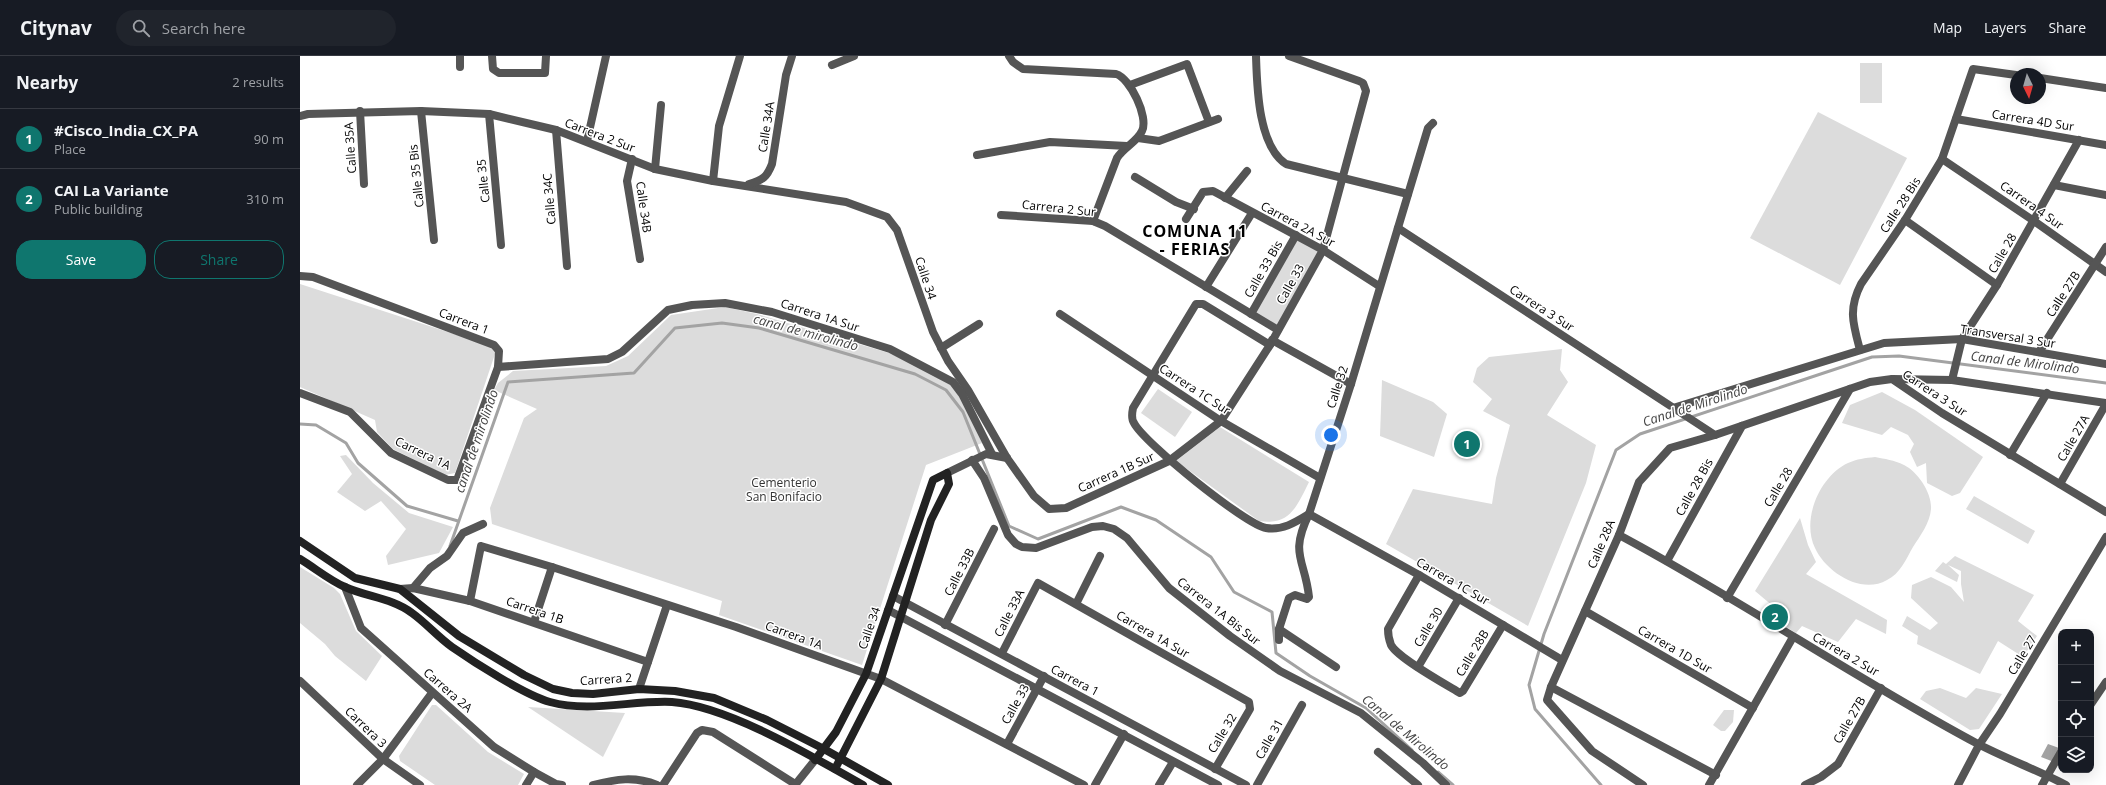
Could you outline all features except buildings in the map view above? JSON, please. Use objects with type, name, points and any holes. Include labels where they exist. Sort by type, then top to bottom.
[{"type":"street","points":[[460,56],[460,67]]},
{"type":"street","points":[[492,56],[493,69],[499,73],[545,73],[546,56]]},
{"type":"street","points":[[587,141],[606,56]]},
{"type":"street","points":[[713,181],[719,126],[740,56]]},
{"type":"street","name":"Calle 34A","points":[[743,185],[760,181],[768,176],[772,164],[786,75],[792,56]]},
{"type":"street","points":[[832,65],[854,56]]},
{"type":"street","points":[[1009,56],[1013,62],[1023,69],[1107,72],[1121,76],[1128,83],[1144,118],[1143,130],[1138,138],[1127,146],[1117,158],[1093,221]]},
{"type":"street","points":[[1256,56],[1259,109],[1272,151],[1277,158],[1286,164],[1408,194]]},
{"type":"street","name":"Calle 33","points":[[1169,461],[1221,421],[1271,342],[1323,250],[1366,91],[1363,83],[1289,56]]},
{"type":"street","points":[[1128,83],[1186,64],[1209,122]]},
{"type":"street","name":"Calle 28 Bis","points":[[1860,350],[1852,318],[1852,305],[1855,295],[1905,220],[1942,159],[1973,69],[2010,74]]},
{"type":"street","points":[[2046,79],[2106,88]]},
{"type":"street","name":"Calle 34B","points":[[654,169],[661,105]]},
{"type":"street","name":"Carrera 2 Sur","points":[[300,116],[308,114],[360,111],[421,111],[488,114],[556,130],[587,141],[654,169],[713,181],[846,202],[887,217]]},
{"type":"street","name":"Calle 35A","points":[[360,111],[364,184]]},
{"type":"street","name":"Calle 35 Bis","points":[[421,111],[434,240]]},
{"type":"street","name":"Calle 35","points":[[488,114],[501,245]]},
{"type":"street","points":[[1138,138],[1159,141],[1218,119]]},
{"type":"street","name":"Carrera 4D Sur","points":[[1956,119],[2106,145]]},
{"type":"street","name":"Calle 32","points":[[1279,640],[1279,629],[1289,598],[1295,594],[1307,599],[1309,597],[1299,554],[1301,531],[1309,514],[1351,384],[1379,286],[1428,128],[1433,123]]},
{"type":"street","name":"Calle 34C","points":[[556,130],[567,266]]},
{"type":"street","name":"Calle 28","points":[[1953,377],[1961,340],[1997,286],[2079,140]]},
{"type":"street","points":[[977,155],[1050,142],[1127,146]]},
{"type":"street","name":"Calle 34B","points":[[632,159],[627,182],[640,259]]},
{"type":"street","name":"Carrera 4 Sur","points":[[1942,159],[2034,220],[2106,272]]},
{"type":"street","points":[[1225,198],[1247,171]]},
{"type":"street","points":[[1134,177],[1176,202],[1194,208],[1186,219]]},
{"type":"street","points":[[2054,185],[2106,195]]},
{"type":"street","name":"Carrera 2A Sur","points":[[1194,208],[1203,192],[1209,190],[1323,250],[1379,286]]},
{"type":"street","points":[[1206,287],[1252,213]]},
{"type":"street","name":"Carrera 2 Sur","points":[[1001,215],[1093,221],[1105,226],[1278,330]]},
{"type":"street","name":"Calle 34","points":[[887,217],[897,230],[922,306],[941,348],[1007,458]]},
{"type":"street","points":[[1905,220],[1997,286]]},
{"type":"street","name":"Carrera 3 Sur","points":[[1398,228],[1715,435],[1870,382],[1892,379],[1942,413],[2106,512]]},
{"type":"street","name":"Calle 33 Bis","points":[[1251,314],[1296,235]]},
{"type":"street","name":"Calle 27B","points":[[2039,352],[2096,266],[2105,248]]},
{"type":"street","name":"Carrera 1","points":[[300,276],[313,277],[494,345],[499,351],[498,367]]},
{"type":"street","name":"Carrera 1A Sur","points":[[498,367],[608,359],[622,352],[668,310],[692,305],[726,303],[772,312],[890,349],[953,382],[962,394],[989,454]]},
{"type":"street","points":[[1169,461],[1155,449],[1134,423],[1132,415],[1134,408],[1196,304],[1203,304],[1351,384]]},
{"type":"street","name":"Carrera 1C Sur","points":[[1060,314],[1221,421],[1320,478]]},
{"type":"street","points":[[941,348],[979,324]]},
{"type":"street","name":"Transversal 3 Sur","points":[[1860,350],[1884,343],[1961,340],[2106,364]]},
{"type":"street","points":[[1673,408],[1860,350]]},
{"type":"street","name":"Carrera 1A","points":[[300,393],[350,412],[391,454],[448,480],[457,480],[498,367]]},
{"type":"street","points":[[1892,379],[1953,377],[2106,403]]},
{"type":"street","name":"Calle 28","points":[[1727,598],[1850,389]]},
{"type":"street","points":[[2010,455],[2047,393]]},
{"type":"street","name":"Calle 27A","points":[[2060,484],[2106,403]]},
{"type":"street","name":"Calle 28 Bis","points":[[1667,561],[1742,426]]},
{"type":"street","name":"Calle 28A","points":[[1642,785],[1592,750],[1548,700],[1551,687],[1562,660],[1619,535],[1639,482],[1654,463],[1670,448],[1715,435]]},
{"type":"street","points":[[989,454],[1007,458]]},
{"type":"street","name":"Calle 34","points":[[795,784],[836,732],[866,674],[933,480],[974,459],[989,454]]},
{"type":"street","name":"Carrera 1B Sur","points":[[1007,458],[1034,496],[1049,509],[1066,508],[1169,461],[1249,521],[1263,527],[1280,528],[1296,523],[1309,514]]},
{"type":"street","name":"Carrera 1A Bis Sur","points":[[974,459],[984,478],[1008,535],[1016,544],[1022,547],[1036,548],[1092,527],[1103,526],[1114,529],[1127,538],[1169,588],[1255,654],[1280,671],[1361,713],[1423,763],[1446,785]]},
{"type":"street","name":"Calle 34","points":[[835,769],[881,679],[931,520],[949,484],[947,473]]},
{"type":"street","name":"Carrera 1C Sur","points":[[1309,514],[1420,575],[1562,660]]},
{"type":"street","points":[[400,589],[413,588],[430,568],[447,556],[462,533],[483,524]]},
{"type":"street","name":"Calle 33B","points":[[945,625],[994,529]]},
{"type":"street","name":"Carrera 2 Sur","points":[[1619,535],[1667,561],[1793,637],[1979,745],[2066,785]]},
{"type":"street","name":"Calle 27","points":[[1958,785],[1979,745],[2000,714],[2106,537]]},
{"type":"street","name":"Carrera 2","points":[[300,541],[355,578],[400,589],[459,636],[524,675],[552,689],[572,693],[593,694],[639,689],[675,691],[714,698],[767,720],[824,749],[888,785]]},
{"type":"street","name":"Carrera 1A","points":[[470,600],[481,546],[552,567],[736,627],[881,679],[1084,785]]},
{"type":"street","points":[[1076,604],[1100,556]]},
{"type":"street","points":[[300,559],[345,587],[392,602],[412,613],[452,647],[517,687],[549,702],[570,706],[592,707],[639,702],[680,704],[708,710],[761,731],[863,785]]},
{"type":"street","points":[[534,622],[552,567]]},
{"type":"street","points":[[1418,667],[1392,646],[1388,629],[1420,575]]},
{"type":"street","name":"Carrera 1A Sur","points":[[1038,583],[1244,698],[1249,702],[1250,709]]},
{"type":"street","name":"Calle 33A","points":[[1002,653],[1038,583]]},
{"type":"street","name":"Carrera 2A","points":[[345,587],[361,628],[494,746],[534,772],[556,784],[562,785]]},
{"type":"street","name":"Carrera 1B","points":[[413,588],[470,600],[648,662]]},
{"type":"street","name":"Carrera 1","points":[[893,596],[1246,785]]},
{"type":"street","name":"Calle 30","points":[[1418,667],[1459,598]]},
{"type":"street","points":[[639,689],[667,605]]},
{"type":"street","name":"Carrera 1","points":[[888,610],[1038,688],[1218,785]]},
{"type":"street","name":"Carrera 1D Sur","points":[[1585,611],[1753,708]]},
{"type":"street","name":"Calle 28B","points":[[1418,667],[1460,693],[1463,691],[1503,625]]},
{"type":"street","points":[[1279,629],[1336,667]]},
{"type":"street","points":[[1710,785],[1793,637]]},
{"type":"street","name":"Calle 33","points":[[1007,744],[1044,676]]},
{"type":"street","name":"Carrera 3","points":[[300,680],[383,759],[420,785]]},
{"type":"street","points":[[2093,701],[2106,682]]},
{"type":"street","points":[[1551,687],[1716,775]]},
{"type":"street","name":"Calle 27B","points":[[1805,785],[1821,777],[1838,764],[1881,688]]},
{"type":"street","points":[[357,785],[383,759],[432,692]]},
{"type":"street","name":"Calle 31","points":[[1257,785],[1302,704]]},
{"type":"street","name":"Calle 32","points":[[1215,769],[1250,709]]},
{"type":"street","points":[[663,785],[697,733],[702,730],[713,732],[795,784]]},
{"type":"street","points":[[1095,785],[1124,734]]},
{"type":"street","points":[[1378,752],[1418,785]]},
{"type":"street","points":[[2042,785],[2058,758]]},
{"type":"street","points":[[1159,785],[1173,762]]},
{"type":"street","points":[[526,785],[534,772]]},
{"type":"street","points":[[593,785],[618,779],[643,780],[657,785]]},
{"type":"green space","points":[[1860,63],[1882,63],[1882,103],[1860,103]]},
{"type":"green space","points":[[1818,112],[1907,158],[1840,285],[1750,238]]},
{"type":"green space","points":[[1296,235],[1323,250],[1278,330],[1251,314]]},
{"type":"green space","points":[[300,284],[491,346],[496,351],[455,473],[445,475],[393,449],[377,432],[375,420],[300,387]]},
{"type":"green space","name":"Cementerio San Bonifacio","points":[[725,307],[757,314],[889,353],[936,375],[951,384],[982,443],[926,465],[862,665],[719,615],[722,601],[492,524],[490,508],[524,418],[537,409],[494,390],[498,383],[513,371],[606,366],[628,356],[671,315]]},
{"type":"green space","points":[[1562,349],[1560,370],[1568,382],[1547,415],[1596,445],[1586,483],[1528,626],[1386,544],[1413,489],[1492,504],[1496,478],[1510,425],[1483,411],[1492,399],[1473,382],[1477,368],[1489,357]]},
{"type":"green space","points":[[1382,380],[1433,402],[1447,414],[1434,457],[1380,436]]},
{"type":"green space","points":[[1158,389],[1192,412],[1175,437],[1141,413]]},
{"type":"green space","points":[[1882,392],[1915,410],[1983,457],[1960,493],[1952,496],[1927,483],[1926,463],[1917,467],[1910,452],[1914,444],[1908,435],[1891,427],[1882,435],[1842,423],[1850,405]]},
{"type":"green space","points":[[1220,427],[1309,482],[1296,506],[1285,517],[1270,522],[1259,521],[1176,461]]},
{"type":"green space","points":[[346,455],[373,483],[409,513],[453,527],[439,553],[388,565],[386,556],[406,529],[381,501],[365,511],[337,492],[352,474],[340,456]]},
{"type":"green space","points":[[1875,457],[1900,463],[1909,468],[1919,478],[1927,490],[1931,503],[1931,509],[1929,519],[1924,529],[1896,574],[1877,584],[1866,585],[1845,579],[1827,565],[1815,548],[1811,537],[1810,524],[1816,500],[1829,478],[1838,469],[1848,463]]},
{"type":"green space","points":[[1974,496],[2035,531],[2028,544],[1966,509]]},
{"type":"green space","points":[[1800,518],[1808,545],[1816,562],[1806,574],[1887,620],[1886,634],[1856,619],[1838,642],[1802,626],[1796,633],[1768,616],[1774,607],[1755,591]]},
{"type":"green space","points":[[1955,556],[2034,595],[2018,621],[2037,636],[2023,657],[1998,641],[1980,674],[1917,644],[1918,636],[1902,626],[1907,616],[1930,630],[1938,623],[1911,598],[1912,585],[1931,577],[1951,587],[1964,602],[1961,584],[1961,571],[1948,565],[1959,575],[1957,582],[1935,571],[1943,562],[1946,564]]},
{"type":"green space","points":[[300,567],[334,588],[340,594],[356,631],[382,656],[366,681],[335,656],[325,644],[300,623]]},
{"type":"green space","points":[[1940,688],[1966,698],[1976,688],[2002,694],[1979,729],[1970,730],[1920,699],[1926,691]]},
{"type":"green space","points":[[432,705],[436,705],[488,752],[524,774],[518,785],[435,785],[400,761],[399,756]]},
{"type":"green space","points":[[528,707],[625,713],[603,757]]},
{"type":"green space","points":[[1724,710],[1734,710],[1733,722],[1725,731],[1721,731],[1713,725]]},
{"type":"shaded area","points":[[2048,744],[2058,748],[2054,762],[2041,757]]},
{"type":"waterway","name":"canal de mirolindo","points":[[450,546],[508,382],[634,373],[675,328],[722,323],[759,328],[915,374],[946,390],[963,412],[1009,526],[1038,539],[1121,507],[1156,520],[1211,557],[1234,592],[1272,612],[1276,653],[1310,676],[1366,708],[1412,750]]},
{"type":"waterway","name":"Canal de Mirolindo","points":[[1601,785],[1535,709],[1529,685],[1544,634],[1616,450],[1640,434],[1872,357],[1899,356],[2106,383]]},
{"type":"waterway","points":[[300,424],[316,425],[346,443],[358,463],[407,506],[458,521]]},
{"type":"waterway","name":"Canal de Mirolindo","points":[[1438,772],[1453,785]]},
{"type":"place","name":"#Cisco_India_CX_PA","points":[[1467,444]]},
{"type":"place","name":"CAI La Variante","points":[[1775,617]]},
{"type":"district","name":"COMUNA 11 - FERIAS","points":[[1195,240]]}]
